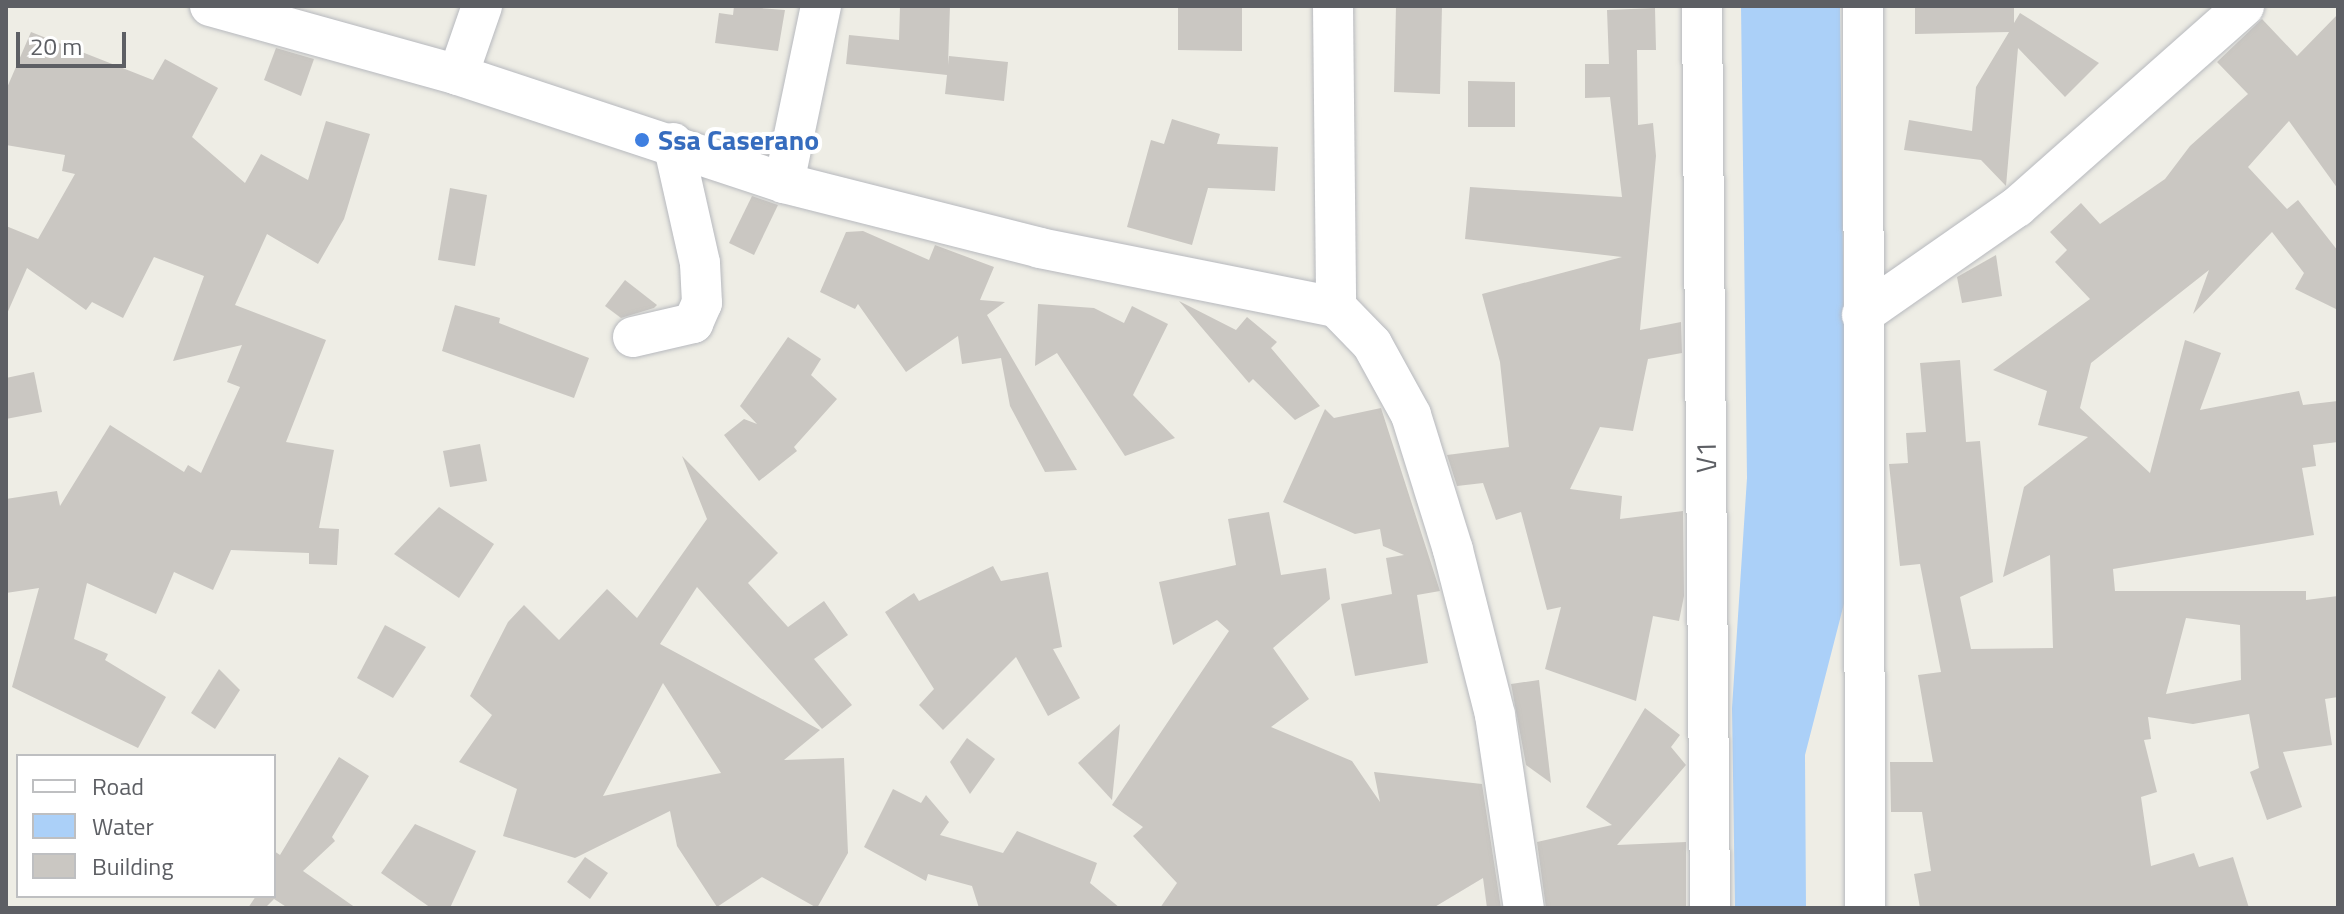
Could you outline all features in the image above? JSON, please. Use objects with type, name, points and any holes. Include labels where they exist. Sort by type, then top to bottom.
[{"type":"street","points":[[210,6],[458,75],[673,143],[784,183],[1040,248],[1336,307],[1372,344],[1411,415],[1495,715],[1524,908]]},
{"type":"street","points":[[458,75],[482,6]]},
{"type":"street","points":[[784,183],[821,6]]},
{"type":"street","points":[[1333,6],[1336,307]]},
{"type":"street","name":"V1","points":[[1702,6],[1710,908]]},
{"type":"street","points":[[1863,6],[1865,908]]},
{"type":"street","points":[[1862,315],[2017,207],[2244,6]]},
{"type":"street","points":[[633,337],[693,323],[702,303],[700,263],[673,143]]},
{"type":"water","points":[[1741,6],[1840,6],[1847,592],[1805,755],[1806,908],[1735,908],[1732,708],[1747,478]]},
{"type":"building","points":[[734,6],[785,10],[778,51],[715,43],[719,13],[733,15]]},
{"type":"building","points":[[900,6],[950,6],[948,65],[949,56],[1008,62],[1004,101],[945,94],[947,75],[846,64],[849,35],[899,40]]},
{"type":"building","points":[[1178,6],[1242,6],[1242,51],[1178,50]]},
{"type":"building","points":[[1396,6],[1442,6],[1440,94],[1394,92]]},
{"type":"building","points":[[1915,6],[2014,6],[2014,23],[2020,13],[2099,63],[2065,97],[2018,48],[2006,186],[1981,160],[1904,150],[1909,120],[1972,131],[1976,87],[2009,32],[1915,34]]},
{"type":"building","points":[[1655,8],[1656,50],[1637,50],[1638,125],[1653,123],[1656,156],[1640,330],[1681,322],[1682,353],[1648,359],[1633,431],[1600,427],[1570,489],[1622,496],[1620,519],[1683,511],[1684,596],[1679,621],[1653,616],[1636,701],[1545,669],[1561,607],[1547,610],[1521,512],[1496,520],[1483,483],[1457,486],[1447,455],[1509,447],[1500,362],[1482,294],[1622,257],[1465,239],[1470,187],[1622,197],[1610,97],[1585,98],[1585,64],[1609,64],[1607,10]]},
{"type":"building","points":[[2338,14],[2338,189],[2289,121],[2248,167],[2287,209],[2298,200],[2338,251],[2338,310],[2295,289],[2304,273],[2272,232],[2193,314],[2209,270],[2091,363],[2080,408],[2150,473],[2185,340],[2221,353],[2200,410],[2299,391],[2303,405],[2338,401],[2338,442],[2313,445],[2316,466],[2302,468],[2314,535],[2113,569],[2115,591],[2306,591],[2306,600],[2338,596],[2338,697],[2325,699],[2332,745],[2283,752],[2302,807],[2267,820],[2250,772],[2259,768],[2249,714],[2193,724],[2148,717],[2151,739],[2144,740],[2157,792],[2141,797],[2151,866],[2194,853],[2199,867],[2233,857],[2249,908],[1920,908],[1914,874],[1931,871],[1922,812],[1891,812],[1890,762],[1933,762],[1918,675],[1941,672],[1920,564],[1900,566],[1889,464],[1908,463],[1906,433],[1926,432],[1920,363],[1960,360],[1966,442],[1980,441],[1993,582],[1960,597],[1971,649],[2053,648],[2050,555],[2003,577],[2024,487],[2088,437],[2038,425],[2047,391],[1993,370],[2090,299],[2055,262],[2067,250],[2050,232],[2081,203],[2100,224],[2165,179],[2190,146],[2248,94],[2217,62],[2262,19],[2297,56]],"holes":[[[2186,618],[2240,625],[2241,680],[2166,694]]]},
{"type":"building","points":[[31,32],[153,80],[165,59],[218,88],[192,137],[245,183],[261,154],[308,180],[326,121],[370,134],[344,219],[318,264],[267,234],[235,305],[326,340],[286,442],[334,450],[319,528],[339,529],[337,565],[309,564],[309,553],[231,550],[213,590],[174,572],[156,614],[87,583],[74,639],[108,654],[105,660],[166,697],[138,748],[12,687],[39,588],[6,593],[6,499],[57,491],[60,506],[110,425],[184,472],[188,465],[201,473],[240,387],[227,382],[242,345],[173,361],[204,276],[154,257],[123,318],[92,302],[86,310],[27,268],[6,316],[6,226],[38,239],[75,174],[62,171],[65,155],[6,145],[6,90]]},
{"type":"building","points":[[276,48],[314,59],[301,96],[264,80]]},
{"type":"building","points":[[1468,81],[1515,82],[1515,127],[1468,127]]},
{"type":"building","points":[[1172,119],[1220,134],[1217,144],[1278,147],[1275,191],[1208,188],[1192,245],[1127,227],[1151,140],[1164,144]]},
{"type":"building","points":[[450,188],[487,195],[475,266],[438,260]]},
{"type":"building","points":[[752,196],[778,205],[754,255],[729,243]]},
{"type":"building","points":[[863,231],[929,260],[935,245],[994,267],[980,300],[1005,302],[987,315],[1077,470],[1045,472],[1010,406],[1001,358],[962,364],[958,336],[906,372],[858,304],[855,309],[820,292],[846,232]]},
{"type":"building","points":[[1996,255],[2002,296],[1962,303],[1957,277]]},
{"type":"building","points":[[625,280],[657,305],[621,318],[605,306]]},
{"type":"building","points":[[1179,301],[1236,330],[1247,317],[1277,342],[1271,348],[1320,406],[1295,420],[1253,379],[1249,383]]},
{"type":"building","points":[[1038,304],[1094,308],[1124,323],[1132,306],[1168,324],[1133,395],[1175,438],[1125,456],[1057,353],[1035,366]]},
{"type":"building","points":[[455,305],[500,318],[499,323],[589,358],[574,398],[442,351]]},
{"type":"building","points":[[788,337],[821,359],[811,375],[837,399],[794,447],[797,451],[759,481],[724,435],[744,419],[757,424],[740,406]]},
{"type":"building","points":[[34,372],[42,412],[6,419],[6,378]]},
{"type":"building","points":[[1381,408],[1440,591],[1417,595],[1428,663],[1355,676],[1341,604],[1392,594],[1386,558],[1404,555],[1383,546],[1380,529],[1355,534],[1283,502],[1325,409],[1334,418]]},
{"type":"building","points":[[480,444],[487,481],[450,487],[443,451]]},
{"type":"building","points":[[682,456],[778,553],[748,583],[788,627],[824,601],[848,635],[814,659],[852,705],[822,729],[697,587],[660,644],[820,730],[784,760],[844,758],[848,853],[817,908],[762,877],[717,907],[677,846],[670,811],[575,858],[503,836],[517,789],[459,762],[492,715],[470,696],[508,622],[524,605],[559,640],[607,589],[637,618],[707,519]],"holes":[[[663,683],[721,773],[603,796]]]},
{"type":"building","points":[[439,507],[494,544],[459,598],[394,554]]},
{"type":"building","points":[[1269,512],[1281,575],[1326,568],[1330,599],[1273,648],[1309,699],[1271,727],[1352,761],[1380,802],[1374,772],[1482,784],[1501,908],[1487,908],[1483,878],[1433,908],[1160,908],[1177,883],[1133,836],[1143,827],[1112,805],[1229,631],[1217,620],[1173,645],[1159,582],[1236,565],[1228,519]]},
{"type":"building","points":[[993,566],[1001,581],[1048,572],[1062,647],[1053,649],[1080,698],[1048,716],[1016,657],[943,730],[919,705],[934,689],[885,612],[914,593],[919,601]]},
{"type":"building","points":[[385,625],[426,647],[393,698],[357,678]]},
{"type":"building","points":[[219,669],[240,690],[215,729],[191,713]]},
{"type":"building","points":[[1539,680],[1551,783],[1526,765],[1511,684]]},
{"type":"building","points":[[1645,708],[1680,735],[1671,747],[1686,765],[1617,845],[1686,842],[1686,908],[1546,908],[1537,842],[1612,825],[1586,807]]},
{"type":"building","points":[[1120,724],[1112,800],[1078,763]]},
{"type":"building","points":[[967,738],[995,759],[970,794],[950,762]]},
{"type":"building","points":[[339,757],[369,776],[332,837],[335,841],[303,871],[356,908],[288,908],[274,899],[265,908],[248,908],[255,898],[276,898],[276,852],[280,855]]},
{"type":"building","points":[[893,789],[921,803],[926,795],[949,822],[940,835],[1003,853],[1017,831],[1097,863],[1090,883],[1120,908],[979,908],[972,886],[928,874],[926,881],[864,847]]},
{"type":"building","points":[[415,824],[476,851],[450,908],[431,908],[381,873]]},
{"type":"building","points":[[585,857],[608,873],[590,899],[567,882]]},
{"type":"place","name":"Ssa Caserano","points":[[642,140]]}]
